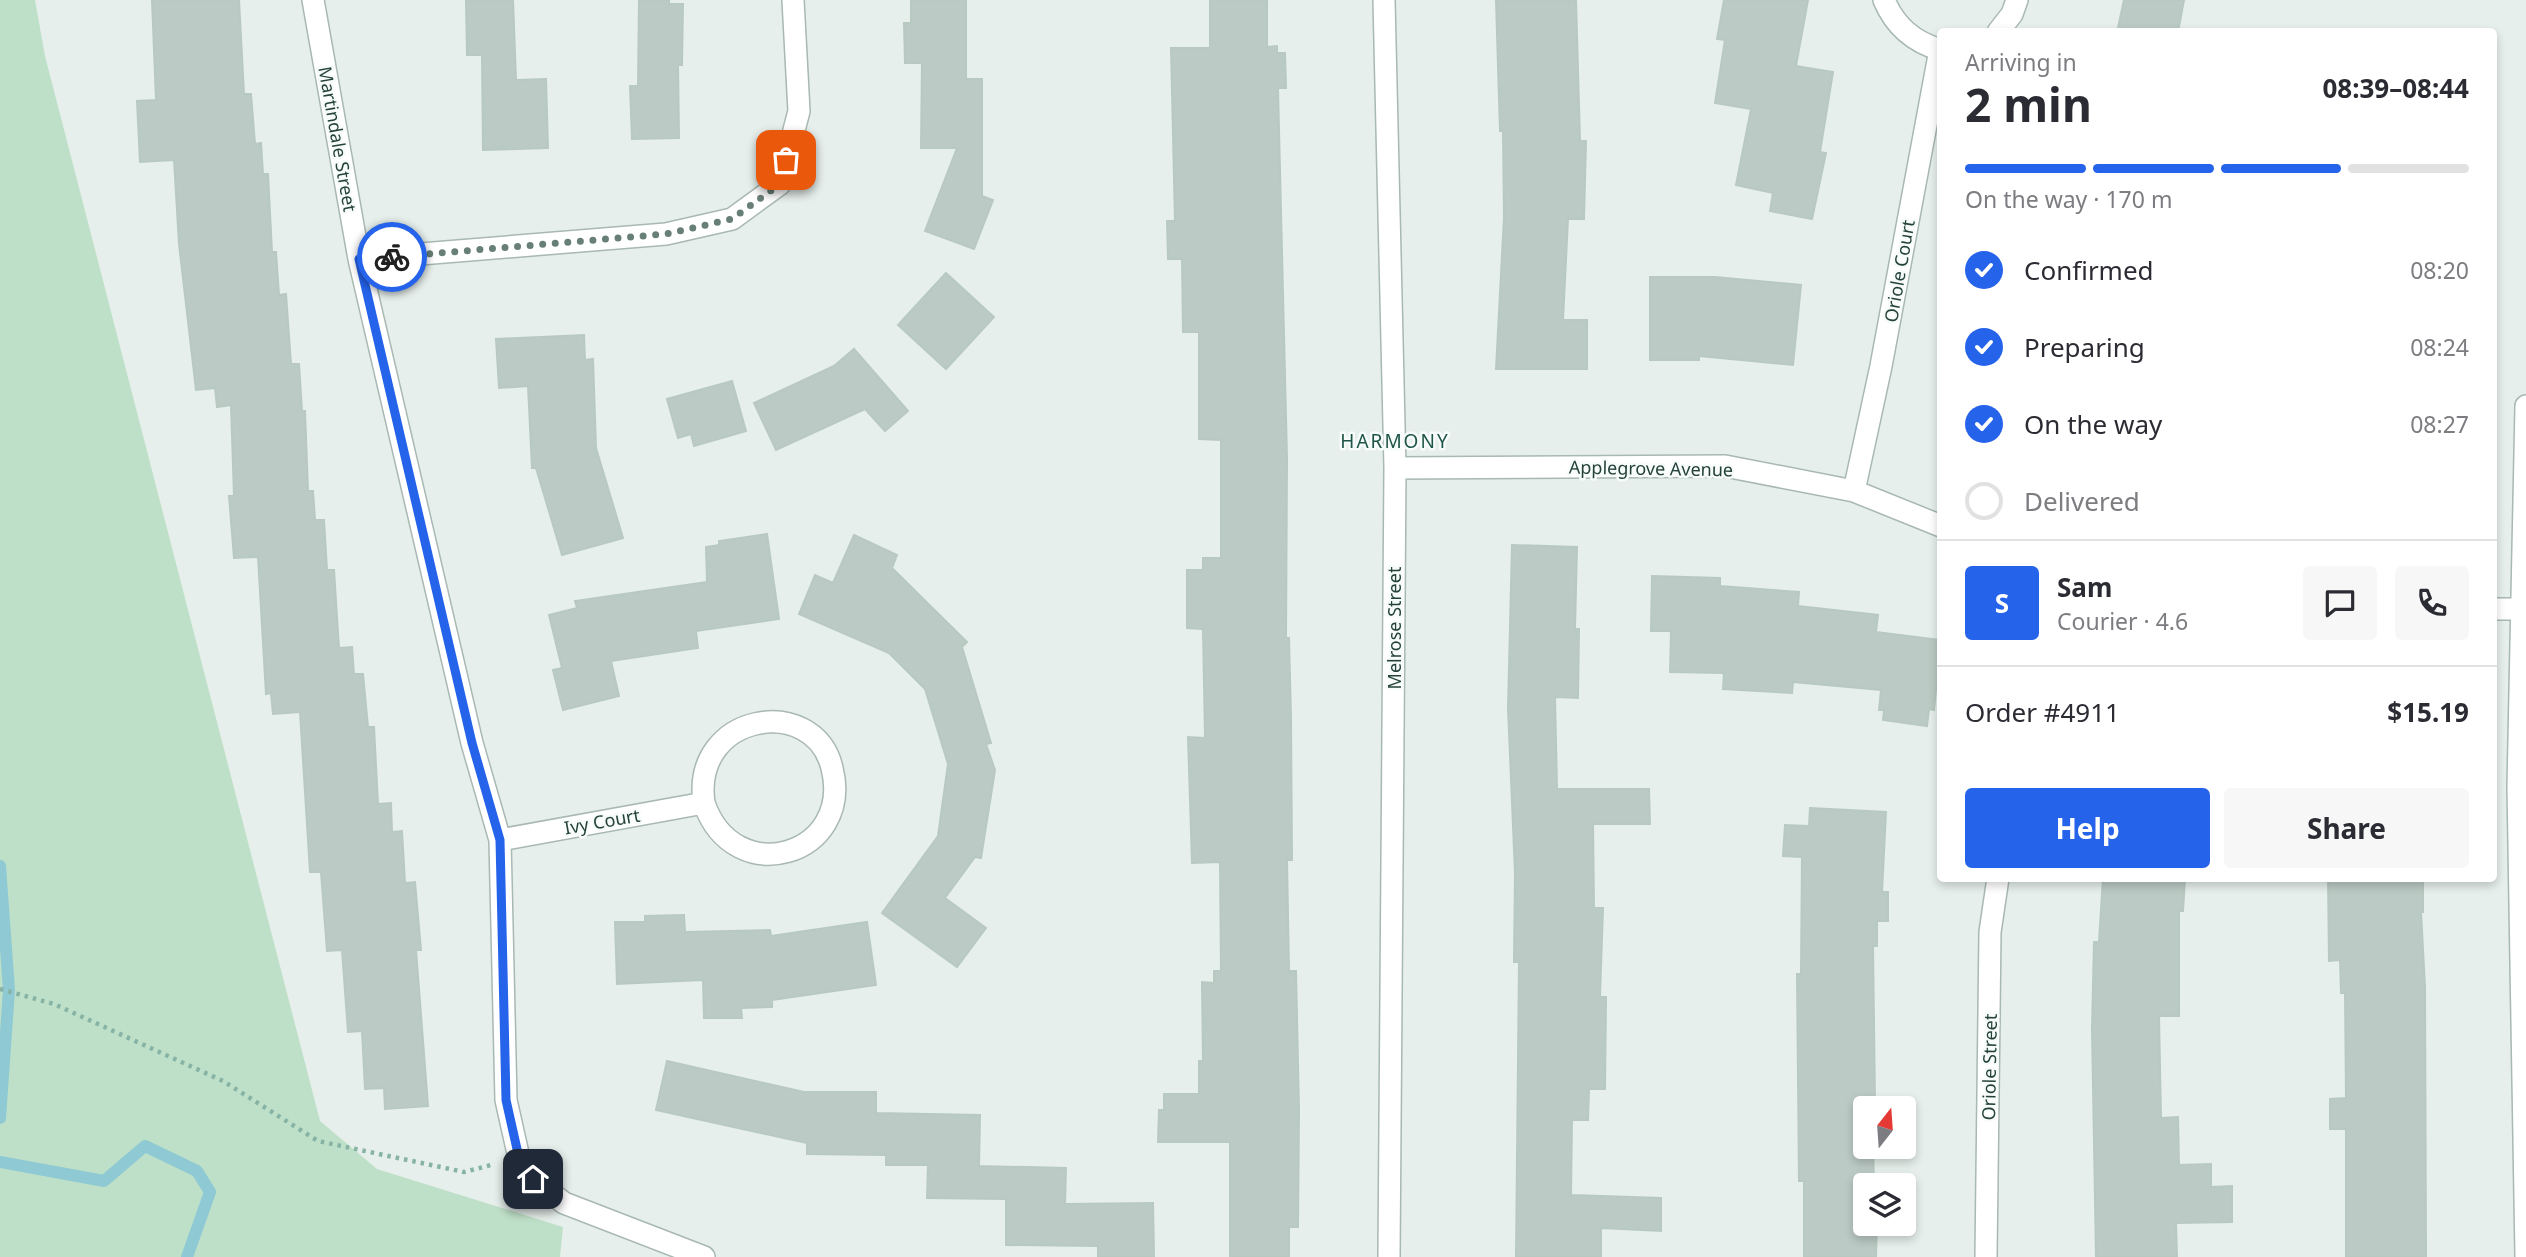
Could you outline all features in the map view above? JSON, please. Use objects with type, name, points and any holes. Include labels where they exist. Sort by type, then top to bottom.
[{"type":"street","name":"Martindale Street","points":[[313,0],[359,259],[472,743],[500,840],[506,1100],[519,1158],[533,1179],[564,1203],[704,1257]]},
{"type":"street","points":[[359,259],[666,234],[732,219],[780,184],[799,111],[793,0]]},
{"type":"street","name":"Melrose Street","points":[[1384,0],[1395,468],[1389,1257]]},
{"type":"street","name":"Oriole Court","points":[[1884,0],[1891,17],[1906,33],[1937,48]]},
{"type":"street","points":[[2001,28],[2012,14],[2017,0]]},
{"type":"street","name":"Oriole Court","points":[[1854,491],[1881,366],[1937,66]]},
{"type":"street","points":[[2526,406],[2518,787],[2526,1256]]},
{"type":"street","name":"Applegrove Avenue","points":[[1395,468],[1725,466],[1854,491],[1937,524]]},
{"type":"street","points":[[2497,610],[2522,609]]},
{"type":"street","points":[[759,722],[780,722],[802,730],[820,744],[831,764],[836,787],[833,810],[822,830],[804,845],[783,854],[760,855],[738,848],[721,835],[704,803],[703,777],[709,757],[722,741],[739,729],[759,722]]},
{"type":"street","name":"Ivy Court","points":[[500,840],[704,803]]},
{"type":"street","name":"Oriole Street","points":[[1986,1257],[1990,932],[1997,882]]},
{"type":"path","points":[[0,989],[54,1004],[223,1082],[318,1141],[464,1172],[519,1158]]},
{"type":"green space","points":[[0,0],[35,0],[45,56],[320,1121],[377,1169],[563,1227],[560,1257],[0,1257]]},
{"type":"building","points":[[152,0],[239,0],[244,94],[251,94],[255,144],[261,143],[263,174],[268,174],[272,252],[276,252],[279,295],[286,294],[291,364],[299,364],[302,411],[305,411],[308,491],[313,491],[315,520],[324,520],[327,570],[334,570],[339,648],[352,647],[354,674],[363,674],[368,727],[374,727],[378,804],[391,803],[392,832],[402,831],[405,883],[415,882],[421,950],[416,950],[428,1106],[385,1109],[384,1088],[365,1089],[362,1031],[348,1032],[342,950],[327,951],[321,872],[310,872],[300,712],[273,714],[271,693],[266,694],[258,557],[234,558],[229,496],[234,496],[231,405],[217,407],[215,388],[196,390],[179,244],[174,160],[140,162],[137,101],[156,100]]},
{"type":"building","points":[[466,0],[513,0],[516,80],[546,79],[548,148],[483,150],[482,55],[467,55]]},
{"type":"building","points":[[639,0],[669,0],[669,4],[683,4],[682,65],[678,65],[679,138],[632,139],[630,86],[638,86]]},
{"type":"building","points":[[911,0],[966,0],[966,79],[982,79],[982,196],[993,200],[974,249],[925,231],[957,148],[921,148],[922,63],[905,63],[904,23],[911,23]]},
{"type":"building","points":[[1210,0],[1267,0],[1267,47],[1277,46],[1277,53],[1285,53],[1286,88],[1278,88],[1287,459],[1286,638],[1289,638],[1291,718],[1292,860],[1287,860],[1289,971],[1296,971],[1299,1110],[1298,1227],[1289,1227],[1289,1257],[1230,1257],[1230,1142],[1158,1142],[1159,1110],[1164,1110],[1164,1094],[1199,1094],[1199,1061],[1203,1061],[1202,982],[1214,983],[1214,971],[1221,971],[1220,862],[1192,863],[1188,737],[1205,738],[1203,629],[1187,628],[1187,570],[1203,570],[1203,558],[1221,558],[1221,440],[1199,439],[1199,332],[1183,332],[1182,259],[1168,259],[1167,221],[1175,221],[1171,48],[1210,48]]},
{"type":"building","points":[[1496,0],[1576,0],[1580,141],[1586,141],[1584,219],[1568,219],[1563,320],[1587,320],[1587,369],[1496,369],[1504,217],[1503,131],[1500,131]]},
{"type":"building","points":[[1724,0],[1808,0],[1796,66],[1833,72],[1820,152],[1826,153],[1812,219],[1770,211],[1773,193],[1736,185],[1751,109],[1715,103],[1725,40],[1717,39]]},
{"type":"building","points":[[2124,0],[2184,0],[2179,28],[2118,28]]},
{"type":"building","points":[[946,273],[994,317],[946,369],[898,325]]},
{"type":"building","points":[[1650,277],[1715,277],[1801,285],[1793,365],[1699,356],[1699,360],[1650,360]]},
{"type":"building","points":[[584,335],[585,360],[593,359],[596,448],[623,538],[562,555],[536,468],[532,468],[528,386],[499,388],[496,339]]},
{"type":"building","points":[[854,349],[908,411],[885,431],[865,409],[776,450],[754,403],[834,366]]},
{"type":"building","points":[[732,381],[746,431],[694,446],[691,434],[678,438],[667,399]]},
{"type":"building","points":[[767,534],[779,619],[696,631],[698,648],[611,661],[619,696],[563,710],[553,670],[562,668],[549,615],[577,608],[575,601],[707,582],[706,547],[719,545],[719,541]]},
{"type":"building","points":[[854,535],[897,555],[892,568],[967,642],[962,647],[991,743],[986,744],[995,770],[981,858],[975,857],[945,898],[986,928],[957,967],[882,913],[938,836],[948,764],[925,689],[889,653],[799,614],[815,575],[833,583]]},
{"type":"building","points":[[1512,545],[1577,547],[1575,629],[1579,629],[1578,698],[1555,697],[1557,789],[1649,789],[1650,824],[1593,824],[1594,908],[1603,908],[1600,997],[1606,997],[1605,1089],[1589,1089],[1588,1120],[1572,1120],[1571,1195],[1661,1198],[1661,1231],[1601,1228],[1601,1257],[1516,1257],[1519,962],[1514,962],[1515,873],[1508,708]]},
{"type":"building","points":[[1652,576],[1720,578],[1720,586],[1799,592],[1798,606],[1878,615],[1876,632],[1937,640],[1934,710],[1929,709],[1927,726],[1883,720],[1884,710],[1879,710],[1881,690],[1793,682],[1792,693],[1723,689],[1724,673],[1670,672],[1671,631],[1651,631]]},
{"type":"building","points":[[1810,808],[1886,812],[1882,892],[1888,892],[1888,921],[1877,921],[1877,946],[1873,946],[1875,1096],[1853,1096],[1853,1159],[1873,1159],[1874,1173],[1853,1173],[1853,1236],[1877,1236],[1876,1257],[1804,1257],[1804,1181],[1799,1181],[1797,974],[1801,974],[1802,857],[1783,856],[1785,825],[1809,826]]},
{"type":"building","points":[[2103,882],[2185,882],[2183,911],[2179,911],[2179,1016],[2159,1016],[2161,1118],[2178,1117],[2179,1165],[2211,1164],[2211,1187],[2232,1186],[2232,1222],[2176,1223],[2177,1257],[2096,1257],[2092,1029],[2094,942],[2099,942]]},
{"type":"building","points":[[2328,882],[2423,882],[2421,912],[2425,987],[2426,1257],[2346,1257],[2346,1129],[2330,1129],[2330,1099],[2346,1098],[2345,993],[2341,993],[2340,960],[2329,961]]},
{"type":"building","points":[[684,915],[685,932],[770,930],[771,936],[867,922],[876,985],[772,1000],[772,1007],[741,1008],[742,1018],[704,1018],[703,980],[617,984],[615,922],[645,922],[645,916]]},
{"type":"building","points":[[667,1061],[804,1092],[876,1092],[876,1113],[980,1115],[979,1166],[1066,1168],[1065,1204],[1153,1203],[1154,1257],[1098,1257],[1098,1246],[1006,1245],[1006,1199],[927,1198],[928,1165],[886,1165],[886,1155],[807,1154],[807,1143],[656,1110]]},
{"type":"waterway","points":[[0,866],[9,990],[0,1118]]},
{"type":"waterway","points":[[0,1162],[104,1181],[145,1146],[197,1171],[210,1192],[187,1257]]},
{"type":"way so far","points":[[392,257],[666,234],[732,219],[780,184],[786,160]]},
{"type":"district","name":"HARMONY","points":[[1395,441]]},
{"type":"route","points":[[392,257],[359,259],[472,743],[500,840],[506,1100],[519,1158],[533,1179]]}]
